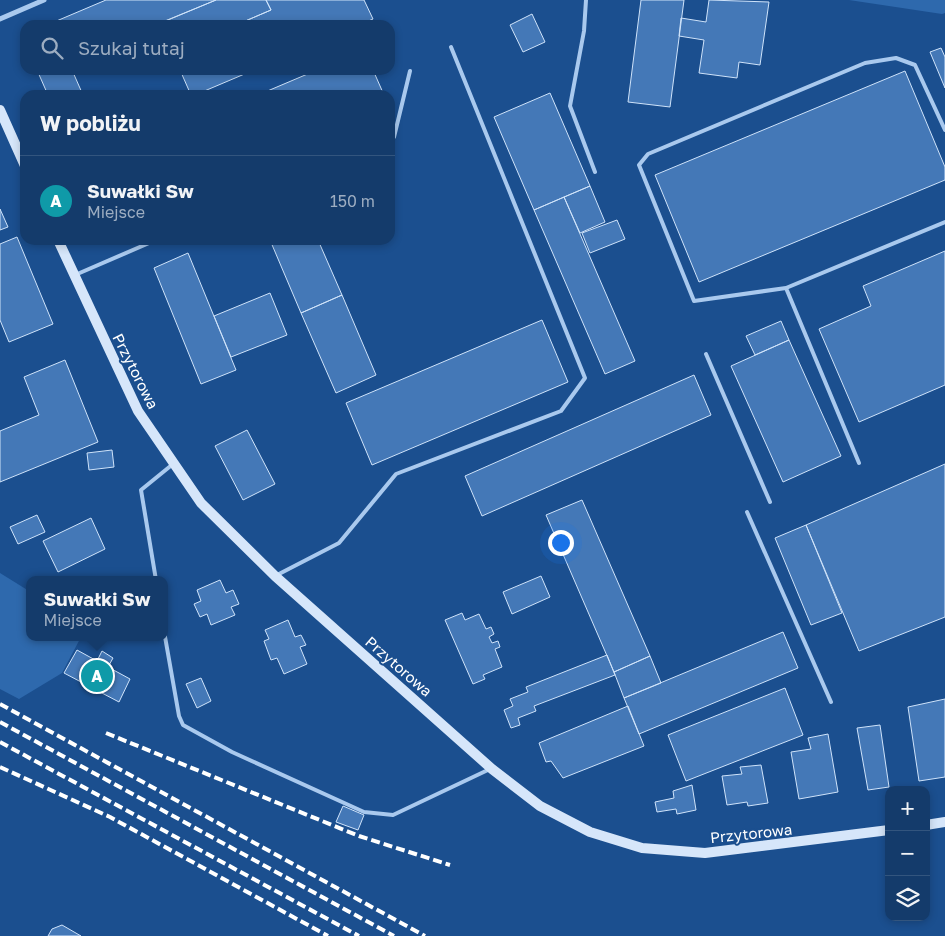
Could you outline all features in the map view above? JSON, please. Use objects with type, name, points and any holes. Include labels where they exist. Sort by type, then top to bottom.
[{"type":"street","points":[[0,19],[44,0]]},
{"type":"street","points":[[0,110],[20,155]]},
{"type":"street","name":"Przytorowa","points":[[60,245],[138,411],[201,503],[275,576],[492,768],[540,806],[590,832],[642,848],[705,853],[885,830]]},
{"type":"street","points":[[930,824],[945,822]]},
{"type":"lane","points":[[586,0],[584,31],[570,106],[595,172]]},
{"type":"lane","points":[[275,576],[339,542],[396,474],[562,410],[585,378],[452,47]]},
{"type":"lane","points":[[945,130],[915,65],[896,58],[865,63],[648,154],[639,165],[694,300],[786,288],[945,222]]},
{"type":"lane","points":[[395,133],[410,71]]},
{"type":"lane","points":[[74,276],[145,245]]},
{"type":"lane","points":[[786,288],[858,464]]},
{"type":"lane","points":[[706,354],[770,502]]},
{"type":"lane","points":[[155,576],[141,490],[173,464]]},
{"type":"lane","points":[[746,512],[831,702]]},
{"type":"lane","points":[[166,641],[179,716],[183,725],[232,752],[364,812],[393,815],[492,768]]},
{"type":"shaded area","points":[[849,0],[945,0],[945,13],[942,14]]},
{"type":"shaded area","points":[[0,573],[26,589],[26,641],[79,641],[62,673],[19,699],[0,689]]},
{"type":"building","points":[[106,0],[216,0],[168,20],[59,20]]},
{"type":"building","points":[[216,0],[266,0],[271,10],[248,20],[167,20]]},
{"type":"building","points":[[266,0],[364,0],[373,19],[248,20],[271,10]]},
{"type":"building","points":[[641,0],[684,0],[670,107],[628,102]]},
{"type":"building","points":[[709,0],[769,2],[760,65],[739,62],[737,78],[699,73],[704,40],[679,36],[681,18],[706,22]]},
{"type":"building","points":[[532,14],[545,42],[523,52],[510,25]]},
{"type":"building","points":[[941,48],[945,57],[945,88],[930,52]]},
{"type":"building","points":[[905,71],[945,167],[945,180],[699,282],[655,175]]},
{"type":"building","points":[[39,75],[74,75],[81,90],[46,90]]},
{"type":"building","points":[[182,75],[242,75],[207,90],[189,90]]},
{"type":"building","points":[[305,75],[375,75],[382,90],[270,90]]},
{"type":"building","points":[[550,93],[590,186],[534,210],[494,117]]},
{"type":"building","points":[[590,186],[605,222],[580,233],[564,197]]},
{"type":"building","points":[[564,197],[635,361],[605,374],[534,210]]},
{"type":"building","points":[[0,209],[8,227],[0,230]]},
{"type":"building","points":[[617,220],[625,239],[590,253],[582,233]]},
{"type":"building","points":[[17,237],[53,324],[9,342],[0,320],[0,244]]},
{"type":"building","points":[[272,245],[320,245],[342,295],[301,313]]},
{"type":"building","points":[[945,251],[945,385],[859,422],[819,329],[871,306],[863,286]]},
{"type":"building","points":[[188,253],[236,370],[201,384],[154,268]]},
{"type":"building","points":[[270,293],[287,335],[231,357],[214,316]]},
{"type":"building","points":[[342,295],[376,375],[336,393],[301,313]]},
{"type":"building","points":[[542,320],[568,382],[372,465],[346,403]]},
{"type":"building","points":[[781,321],[789,340],[755,355],[746,336]]},
{"type":"building","points":[[789,340],[841,456],[783,482],[731,366]]},
{"type":"building","points":[[65,360],[98,442],[0,482],[0,431],[39,415],[24,377]]},
{"type":"building","points":[[694,375],[711,415],[482,516],[465,476]]},
{"type":"building","points":[[247,430],[275,484],[243,500],[215,446]]},
{"type":"building","points":[[112,450],[114,467],[89,470],[87,453]]},
{"type":"building","points":[[945,464],[945,617],[859,651],[806,525]]},
{"type":"building","points":[[582,500],[650,656],[614,672],[546,515]]},
{"type":"building","points":[[37,515],[45,532],[18,544],[10,527]]},
{"type":"building","points":[[91,518],[105,549],[58,572],[43,541]]},
{"type":"building","points":[[806,525],[842,613],[811,625],[775,538]]},
{"type":"building","points":[[541,576],[550,597],[512,614],[503,592]]},
{"type":"building","points":[[220,580],[226,593],[233,590],[239,604],[231,607],[235,615],[211,625],[207,614],[200,617],[194,604],[201,601],[197,590]]},
{"type":"building","points":[[462,613],[465,620],[479,614],[486,629],[491,627],[494,634],[489,637],[492,643],[498,641],[500,647],[495,649],[502,667],[483,675],[485,679],[473,684],[445,620]]},
{"type":"building","points":[[288,620],[295,637],[301,635],[306,645],[300,647],[307,664],[284,674],[277,658],[271,660],[264,641],[269,639],[265,630]]},
{"type":"building","points":[[783,632],[798,668],[639,734],[624,698]]},
{"type":"building","points":[[77,650],[97,661],[102,651],[113,658],[108,667],[130,679],[119,702],[64,673]]},
{"type":"building","points":[[607,655],[615,675],[534,706],[536,711],[518,718],[520,725],[511,728],[504,710],[513,706],[510,699],[528,692],[526,687]]},
{"type":"building","points":[[650,656],[661,683],[624,698],[614,672]]},
{"type":"building","points":[[201,678],[211,701],[197,708],[186,684]]},
{"type":"building","points":[[785,688],[803,735],[686,781],[668,735]]},
{"type":"building","points":[[945,699],[945,777],[919,781],[908,707]]},
{"type":"building","points":[[628,706],[644,746],[563,778],[551,761],[546,762],[539,743]]},
{"type":"building","points":[[880,725],[889,786],[868,790],[857,728]]},
{"type":"building","points":[[828,734],[838,792],[799,799],[791,752],[811,749],[808,738]]},
{"type":"building","points":[[761,765],[768,803],[748,806],[747,802],[727,805],[722,776],[742,774],[740,767]]},
{"type":"building","points":[[692,785],[696,810],[677,814],[676,809],[657,812],[655,802],[674,798],[673,791]]},
{"type":"building","points":[[343,806],[364,815],[358,830],[336,822]]},
{"type":"building","points":[[62,925],[81,936],[48,936],[52,929]]},
{"type":"railway","points":[[0,704],[425,936]]},
{"type":"railway","points":[[0,722],[394,936]]},
{"type":"railway","points":[[106,733],[359,836],[450,865]]},
{"type":"railway","points":[[0,742],[359,936]]},
{"type":"railway","points":[[0,767],[110,817],[328,936]]},
{"type":"place","name":"Suwałki Sw","points":[[97,676]]}]
